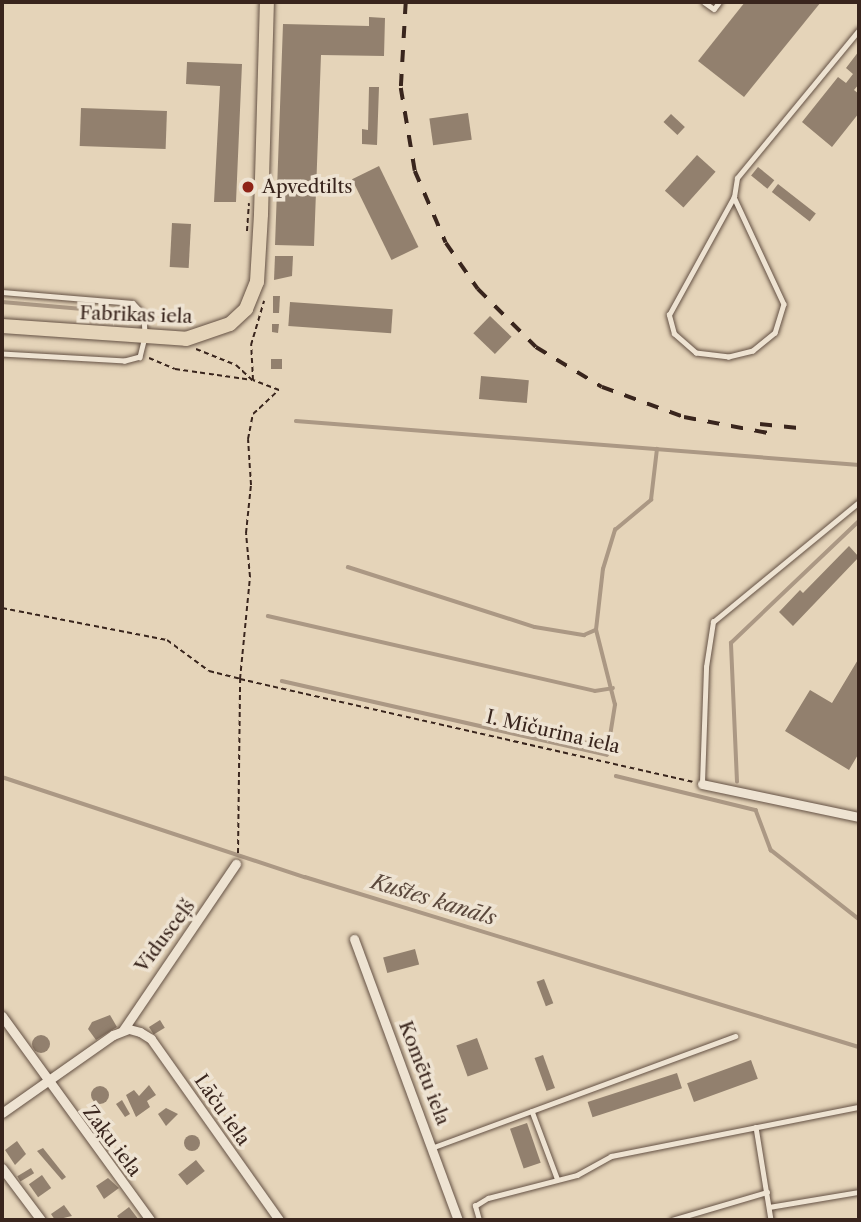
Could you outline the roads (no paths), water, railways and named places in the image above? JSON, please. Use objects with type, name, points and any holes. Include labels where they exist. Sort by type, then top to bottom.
[{"type":"main road","name":"Fabrikas iela","points":[[2,326],[186,340],[230,324],[246,309],[257,282],[267,2]]},
{"type":"street","points":[[702,784],[859,817]]},
{"type":"street","name":"Vidusceļš","points":[[2,1112],[126,1030],[236,864]]},
{"type":"street","name":"Komētu iela","points":[[354,939],[434,1147],[458,1220]]},
{"type":"street","name":"Zaķu iela","points":[[2,1016],[46,1082],[150,1220]]},
{"type":"street","name":"Lāču iela","points":[[126,1030],[150,1039],[279,1220]]},
{"type":"street","points":[[2,1168],[41,1220]]},
{"type":"lane","points":[[704,2],[714,9],[719,2]]},
{"type":"lane","points":[[734,197],[784,304],[775,333],[753,351],[729,357],[696,353],[674,334],[668,315],[734,197],[737,178],[859,30]]},
{"type":"lane","points":[[2,292],[133,303],[144,314],[145,337],[142,353],[131,361],[94,362],[2,354]]},
{"type":"lane","points":[[702,784],[706,667],[713,622],[859,502]]},
{"type":"lane","points":[[434,1147],[735,1036]]},
{"type":"lane","points":[[479,1220],[475,1206],[488,1198],[577,1175],[611,1156],[859,1107]]},
{"type":"lane","points":[[532,1111],[557,1178]]},
{"type":"lane","points":[[755,1127],[771,1220]]},
{"type":"lane","points":[[672,1220],[766,1192]]},
{"type":"lane","points":[[769,1208],[859,1192]]},
{"type":"waterway","points":[[2,302],[129,313]]},
{"type":"waterway","points":[[296,421],[859,465]]},
{"type":"waterway","points":[[282,681],[607,755],[615,705],[596,630],[603,569],[615,530],[651,500],[657,449]]},
{"type":"waterway","points":[[737,782],[731,643],[859,521]]},
{"type":"waterway","points":[[348,567],[535,627],[584,635],[596,630]]},
{"type":"waterway","points":[[268,616],[595,691],[613,688]]},
{"type":"waterway","points":[[582,742],[609,747]]},
{"type":"waterway","points":[[616,776],[756,810],[771,850],[859,919]]},
{"type":"waterway","name":"Kustes kanāls","points":[[2,777],[305,877],[859,1047]]},
{"type":"railway","points":[[406,2],[401,88],[415,171],[446,243],[478,289],[536,347],[602,387],[684,417],[773,434]]},
{"type":"railway","points":[[760,424],[808,429]]},
{"type":"place","name":"Apvedtilts","points":[[248,187]]}]
